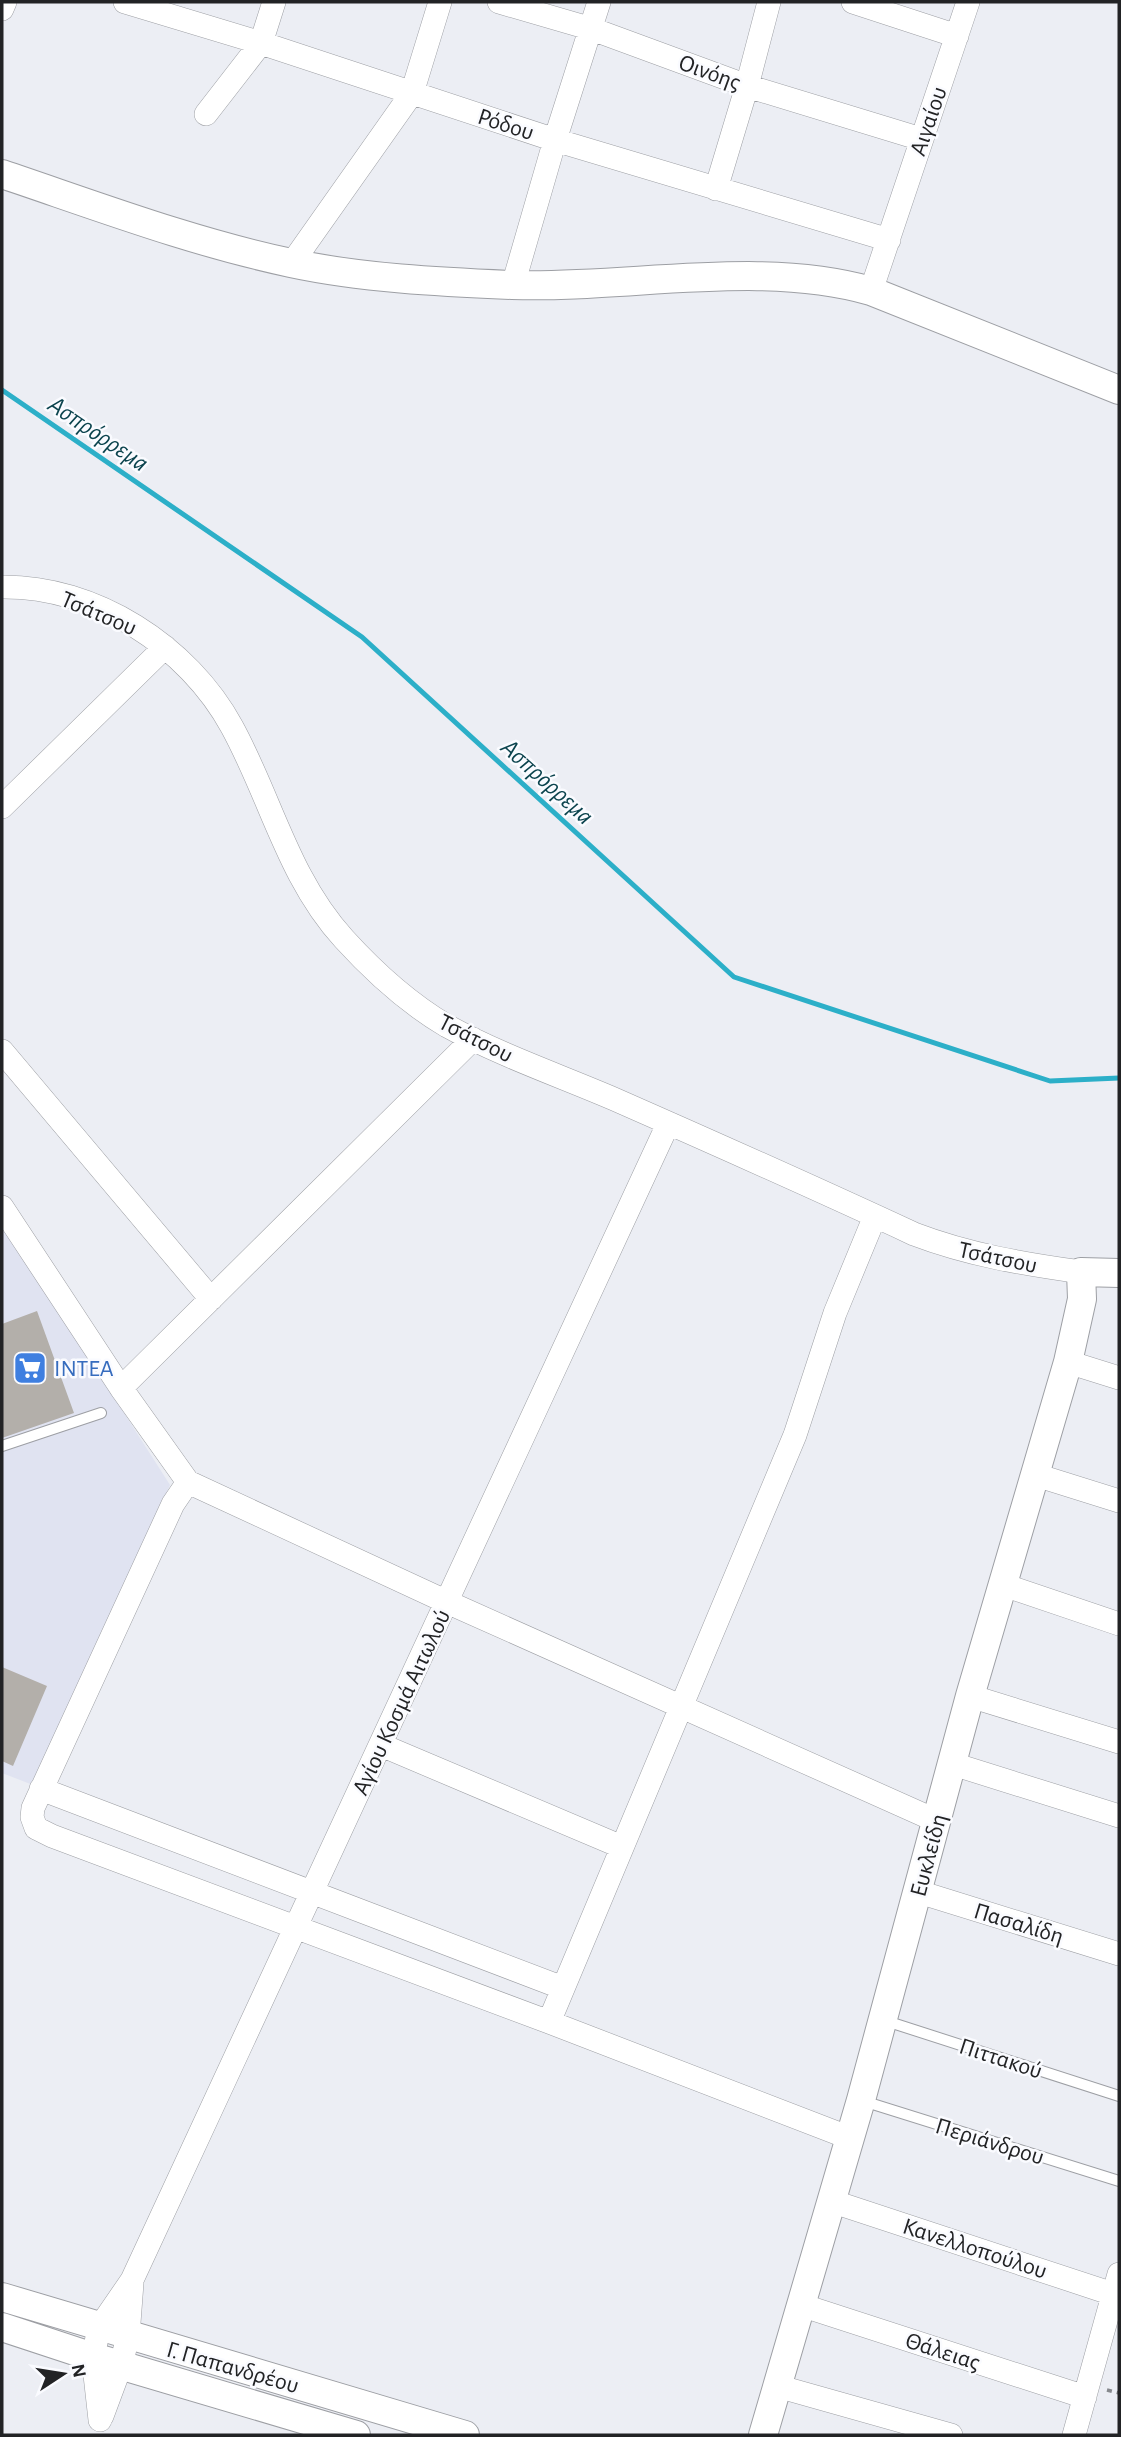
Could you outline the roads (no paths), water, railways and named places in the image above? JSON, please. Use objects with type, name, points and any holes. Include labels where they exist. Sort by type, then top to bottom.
[{"type":"street","points":[[2,9],[5,2]]},
{"type":"street","name":"Ρόδου","points":[[125,2],[555,139],[889,240]]},
{"type":"street","points":[[206,114],[261,44],[274,2]]},
{"type":"street","points":[[292,263],[412,93],[440,2]]},
{"type":"street","name":"Οινόης","points":[[499,2],[592,29],[747,86],[921,139]]},
{"type":"street","points":[[513,285],[555,139],[599,2]]},
{"type":"street","points":[[716,189],[747,86],[768,2]]},
{"type":"street","points":[[853,2],[957,36]]},
{"type":"street","name":"Αιγαίου","points":[[871,291],[968,2]]},
{"type":"street","points":[[2,174],[198,240],[292,263],[359,274],[513,285],[572,285],[762,276],[847,284],[871,291],[1119,390]]},
{"type":"street","name":"Τσάτσου","points":[[2,587],[40,591],[98,607],[139,628],[165,647],[205,688],[231,724],[289,856],[325,917],[398,992],[445,1024],[473,1039],[952,1249],[1010,1262],[1081,1272],[1119,1273]]},
{"type":"street","points":[[2,807],[165,647]]},
{"type":"street","points":[[121,1388],[473,1039]]},
{"type":"street","points":[[2,1051],[211,1299]]},
{"type":"street","name":"Αγίου Κοσμά Αιτωλού","points":[[132,2280],[668,1124]]},
{"type":"street","points":[[2,1207],[121,1388],[188,1482],[447,1602],[937,1821]]},
{"type":"street","points":[[548,2022],[795,1435],[835,1314],[875,1216]]},
{"type":"street","name":"Ευκλείδη","points":[[763,2435],[861,2100],[970,1696],[1068,1362],[1082,1299],[1081,1272]]},
{"type":"street","points":[[1068,1362],[1119,1378]]},
{"type":"street","points":[[1036,1475],[1119,1501]]},
{"type":"street","points":[[188,1482],[173,1504],[41,1789],[32,1813],[33,1825],[850,2138]]},
{"type":"street","points":[[1004,1586],[1119,1624]]},
{"type":"street","points":[[970,1696],[1119,1742]]},
{"type":"street","points":[[380,1745],[622,1847]]},
{"type":"street","points":[[953,1764],[1119,1816]]},
{"type":"street","points":[[41,1789],[563,1988]]},
{"type":"street","name":"Πασαλίδη","points":[[919,1892],[1119,1954]]},
{"type":"street","name":"Κανελλοπούλου","points":[[831,2201],[1117,2288]]},
{"type":"street","points":[[99,2428],[93,2357],[99,2328],[132,2280]]},
{"type":"street","points":[[99,2428],[128,2336],[132,2280]]},
{"type":"street","points":[[1074,2435],[1117,2288]]},
{"type":"street","name":"Γ. Παπανδρέου","points":[[2,2297],[466,2435]]},
{"type":"street","name":"Θάλειας","points":[[801,2305],[1085,2397]]},
{"type":"street","name":"Γ. Παπανδρέου","points":[[2,2327],[93,2357],[356,2435]]},
{"type":"street","points":[[777,2386],[951,2435]]},
{"type":"lane","points":[[2,1446],[101,1413]]},
{"type":"lane","name":"Πιττακού","points":[[883,2020],[1119,2096]]},
{"type":"lane","name":"Περιάνδρου","points":[[861,2100],[1119,2181]]},
{"type":"waterway","name":"Ασπρόρρεμα","points":[[2,390],[362,637],[734,977],[1050,1081],[1119,1078]]},
{"type":"place","name":"INTEA","points":[[30,1368]]}]
